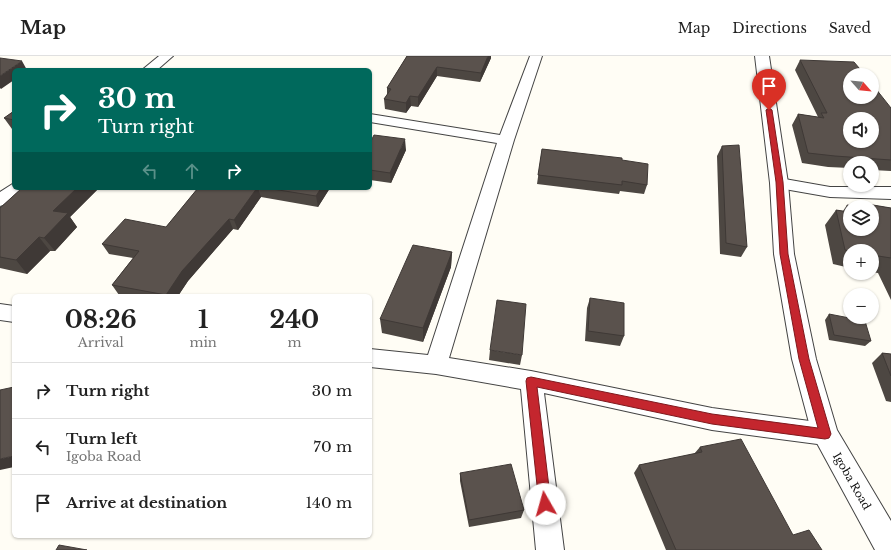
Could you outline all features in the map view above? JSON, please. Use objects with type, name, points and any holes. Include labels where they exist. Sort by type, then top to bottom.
[{"type":"street","points":[[152,68],[167,56]]},
{"type":"street","points":[[436,365],[506,140],[536,56]]},
{"type":"street","name":"Igoba Road","points":[[762,56],[780,182],[784,254],[804,359],[825,434],[891,549]]},
{"type":"street","points":[[372,118],[506,140]]},
{"type":"street","points":[[780,182],[830,192],[891,193]]},
{"type":"street","points":[[0,200],[13,190]]},
{"type":"street","points":[[0,312],[12,314]]},
{"type":"street","points":[[372,358],[436,365],[531,381],[712,419],[825,434]]},
{"type":"street","points":[[531,381],[550,550]]},
{"type":"building","points":[[407,56],[488,56],[481,73],[437,67],[418,97],[410,96],[406,103],[384,99],[391,89],[387,88]]},
{"type":"building","points":[[0,58],[22,61],[0,76]]},
{"type":"building","points":[[800,60],[854,62],[859,68],[843,68],[843,104],[879,104],[879,93],[891,108],[891,160],[879,159],[879,156],[843,157],[808,153],[798,114],[824,118],[821,113],[827,113]]},
{"type":"building","points":[[12,112],[12,120],[4,118]]},
{"type":"building","points":[[374,135],[405,139],[390,173],[372,170],[372,139]]},
{"type":"building","points":[[739,145],[747,247],[726,243],[722,146]]},
{"type":"building","points":[[542,149],[622,158],[622,160],[648,164],[647,185],[622,181],[622,185],[538,175]]},
{"type":"building","points":[[20,190],[75,190],[53,211],[68,213],[44,238],[39,237],[16,260],[0,257],[0,208]]},
{"type":"building","points":[[196,190],[256,190],[234,220],[229,219],[182,271],[167,294],[112,285],[139,251],[102,244],[125,219],[166,227]]},
{"type":"building","points":[[278,190],[320,190],[316,196]]},
{"type":"building","points":[[879,206],[891,208],[891,258],[879,256],[879,244],[844,244],[836,210],[843,211],[843,236],[879,236]]},
{"type":"building","points":[[413,245],[452,252],[423,328],[380,319]]},
{"type":"building","points":[[590,298],[624,303],[624,336],[588,331]]},
{"type":"building","points":[[497,300],[526,304],[522,355],[490,350]]},
{"type":"building","points":[[829,314],[843,317],[843,324],[866,324],[871,341],[834,335]]},
{"type":"building","points":[[882,353],[891,354],[891,376]]},
{"type":"building","points":[[12,387],[12,456],[0,459],[0,390]]},
{"type":"building","points":[[741,439],[793,535],[809,530],[822,550],[676,550],[639,465],[702,452],[700,447]]},
{"type":"building","points":[[511,464],[524,510],[469,520],[460,473]]},
{"type":"building","points":[[59,545],[87,550],[56,550]]},
{"type":"route","points":[[545,504],[531,381],[712,419],[825,434],[804,359],[784,254],[780,182],[769,110]]}]
